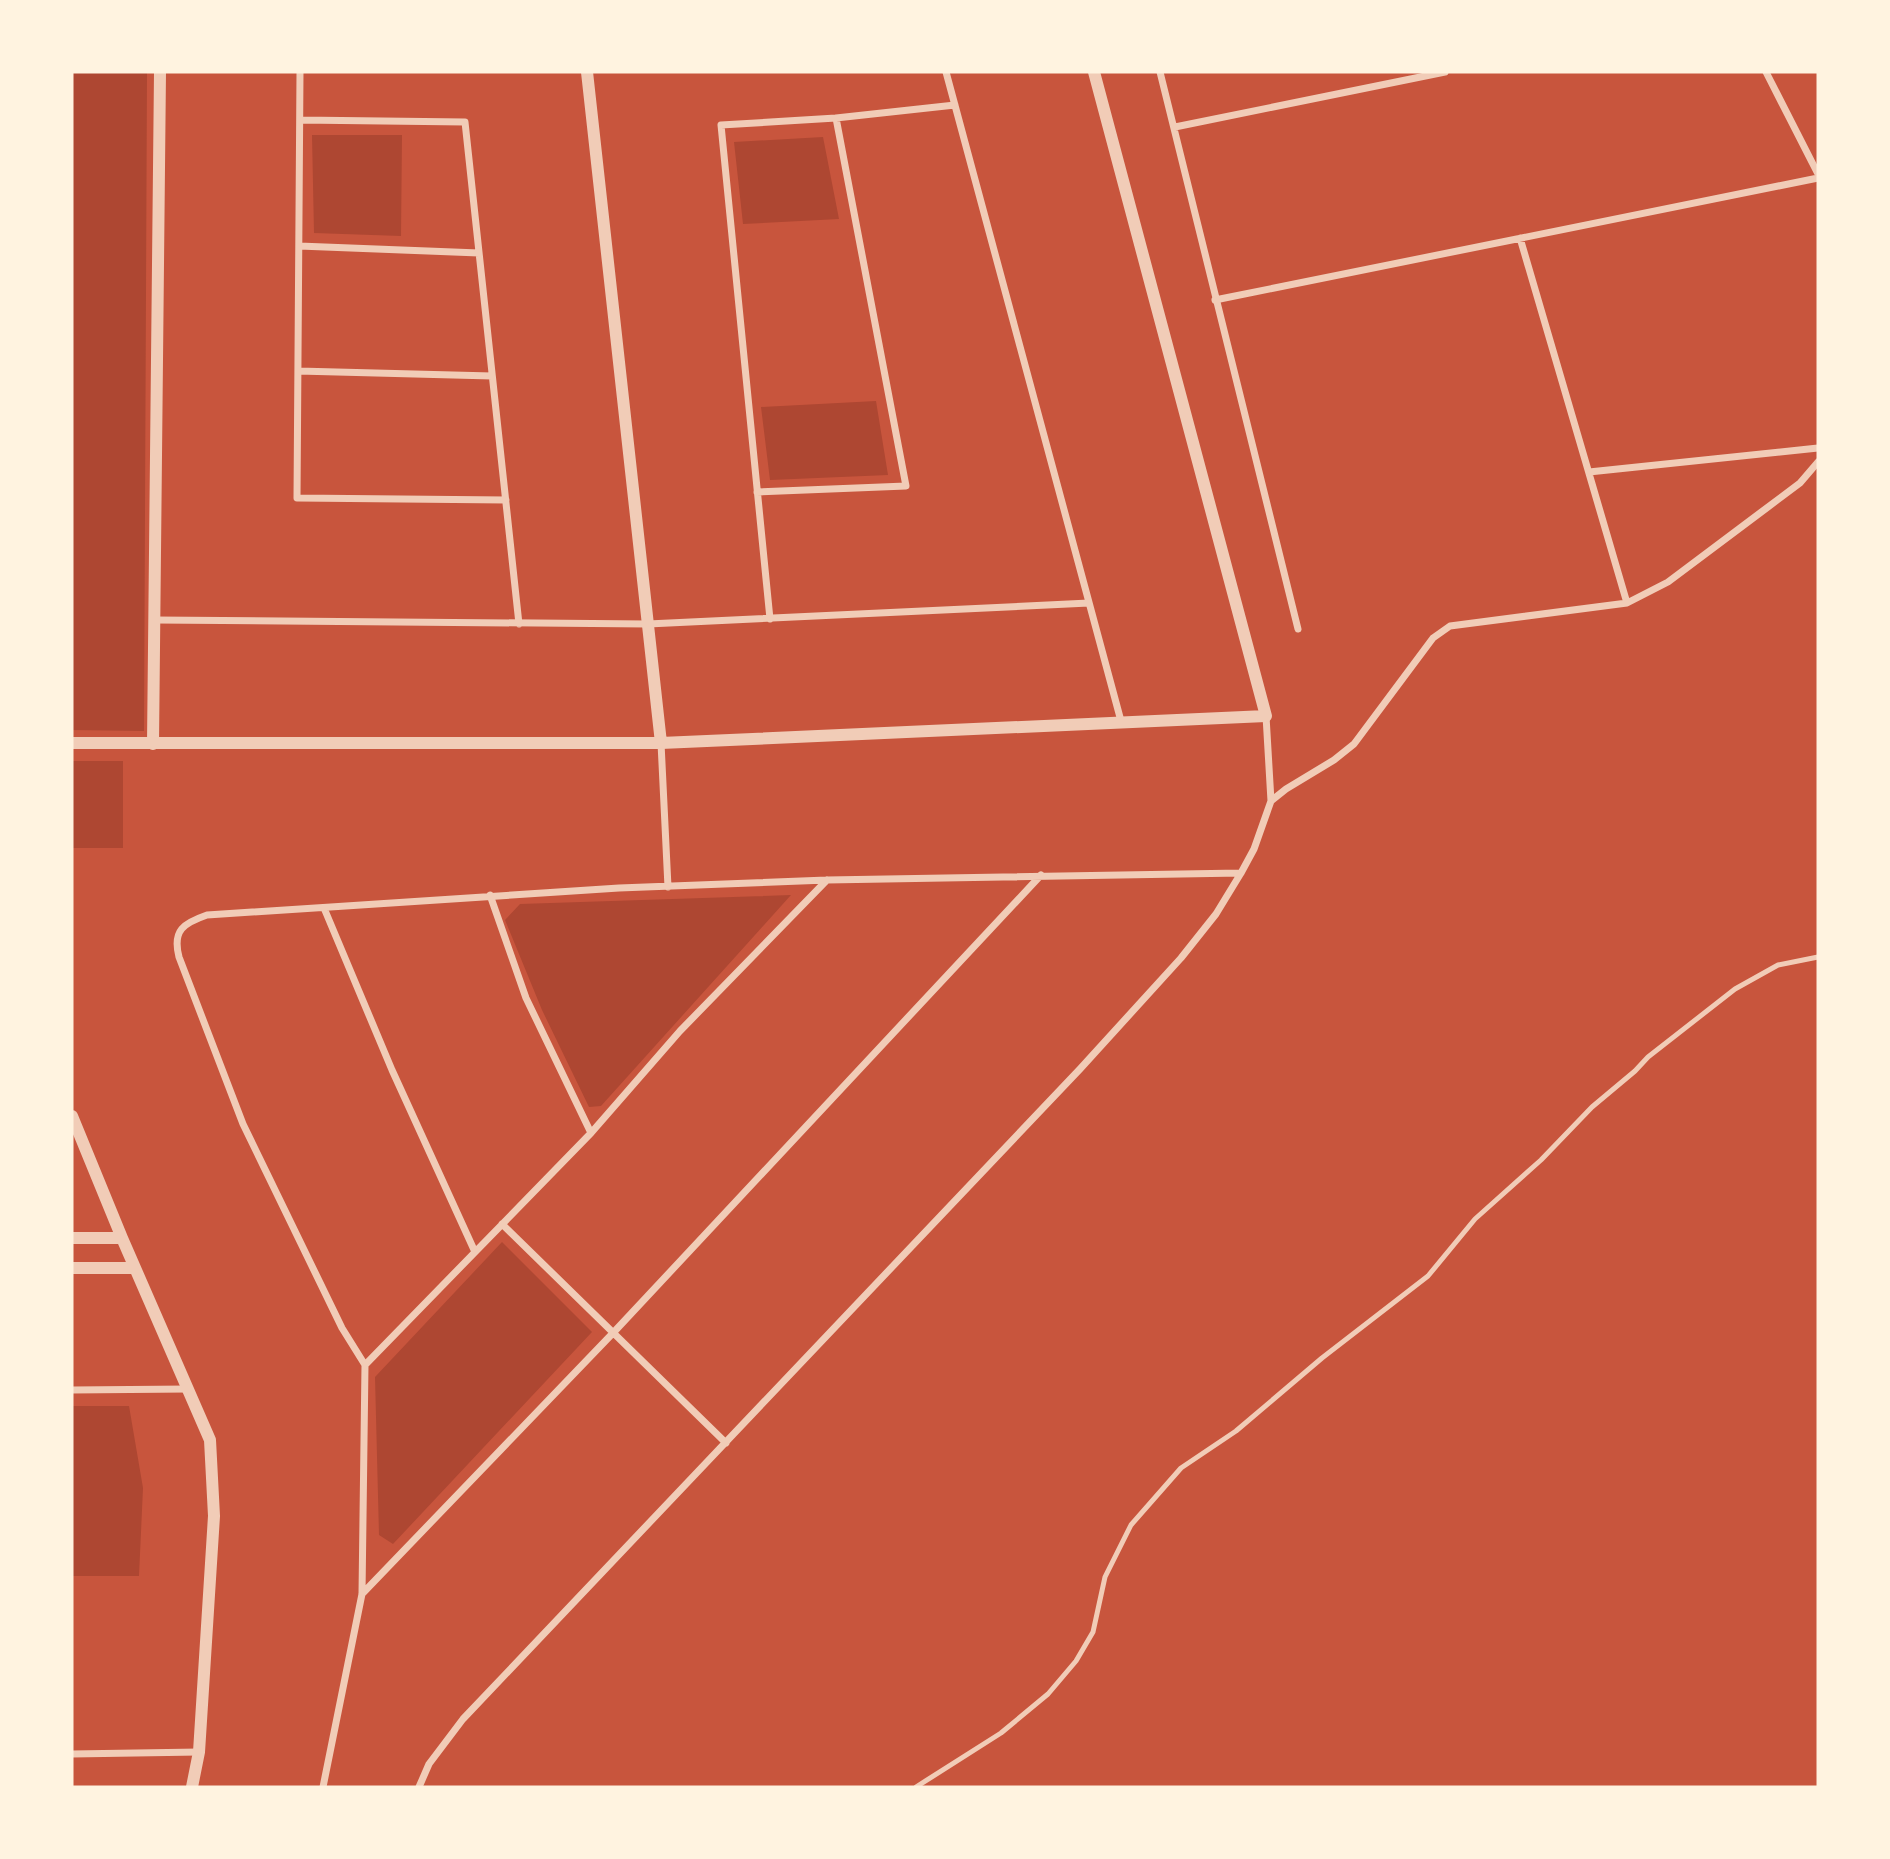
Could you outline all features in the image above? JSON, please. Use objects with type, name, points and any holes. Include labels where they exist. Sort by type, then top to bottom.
[{"type":"street","points":[[153,744],[160,72]]},
{"type":"street","points":[[300,72],[297,498],[506,500]]},
{"type":"street","points":[[587,72],[660,743],[668,887]]},
{"type":"street","points":[[946,72],[1121,721]]},
{"type":"street","points":[[419,1787],[429,1765],[463,1719],[1080,1069],[1181,958],[1216,914],[1254,849],[1271,801],[1266,716],[1094,72]]},
{"type":"street","points":[[1160,72],[1298,629]]},
{"type":"street","points":[[1175,127],[1445,72]]},
{"type":"street","points":[[1215,300],[1818,176],[1766,72]]},
{"type":"street","points":[[770,619],[721,125],[836,118],[955,105]]},
{"type":"street","points":[[757,492],[906,486],[836,118]]},
{"type":"street","points":[[300,120],[465,122],[519,624]]},
{"type":"street","points":[[1520,238],[1627,603]]},
{"type":"street","points":[[299,246],[479,253]]},
{"type":"street","points":[[298,371],[492,376]]},
{"type":"street","points":[[1589,472],[1818,448]]},
{"type":"street","points":[[1271,801],[1347,750],[1433,638],[1450,626],[1627,603],[1668,582],[1800,483],[1818,463]]},
{"type":"street","points":[[155,620],[648,624],[1089,603]]},
{"type":"street","points":[[72,743],[660,743],[1266,716]]},
{"type":"street","points":[[323,1787],[362,1594],[365,1365],[342,1328],[243,1124],[179,957],[176,943],[180,929],[188,921],[207,915],[490,895],[827,880],[1241,873]]},
{"type":"street","points":[[362,1594],[613,1333],[1041,875]]},
{"type":"street","points":[[365,1365],[591,1133],[680,1031],[827,880]]},
{"type":"street","points":[[490,895],[526,998],[591,1133]]},
{"type":"street","points":[[324,908],[392,1070],[475,1252]]},
{"type":"street","points":[[72,1116],[210,1440],[214,1516],[200,1752],[192,1787]]},
{"type":"street","points":[[502,1224],[726,1443]]},
{"type":"street","points":[[72,1238],[122,1238]]},
{"type":"street","points":[[72,1268],[135,1268]]},
{"type":"street","points":[[72,1390],[188,1389]]},
{"type":"street","points":[[72,1754],[200,1752]]},
{"type":"lane","points":[[916,1787],[1001,1733],[1048,1694],[1076,1661],[1093,1632],[1105,1577],[1132,1525],[1181,1468],[1236,1431],[1322,1358],[1428,1276],[1475,1219],[1648,1057],[1735,989],[1778,965],[1818,957]]},
{"type":"shaded area","points":[[72,72],[147,72],[144,731],[72,730]]},
{"type":"shaded area","points":[[312,135],[402,135],[401,236],[314,233]]},
{"type":"shaded area","points":[[823,137],[839,219],[743,224],[734,142]]},
{"type":"shaded area","points":[[876,401],[888,475],[770,480],[761,407]]},
{"type":"shaded area","points":[[72,761],[123,761],[123,848],[72,848]]},
{"type":"shaded area","points":[[791,895],[601,1106],[589,1107],[542,1010],[505,920],[520,904]]},
{"type":"shaded area","points":[[502,1242],[592,1332],[393,1544],[379,1535],[375,1377]]},
{"type":"shaded area","points":[[72,1406],[129,1406],[143,1488],[139,1576],[72,1576]]}]
